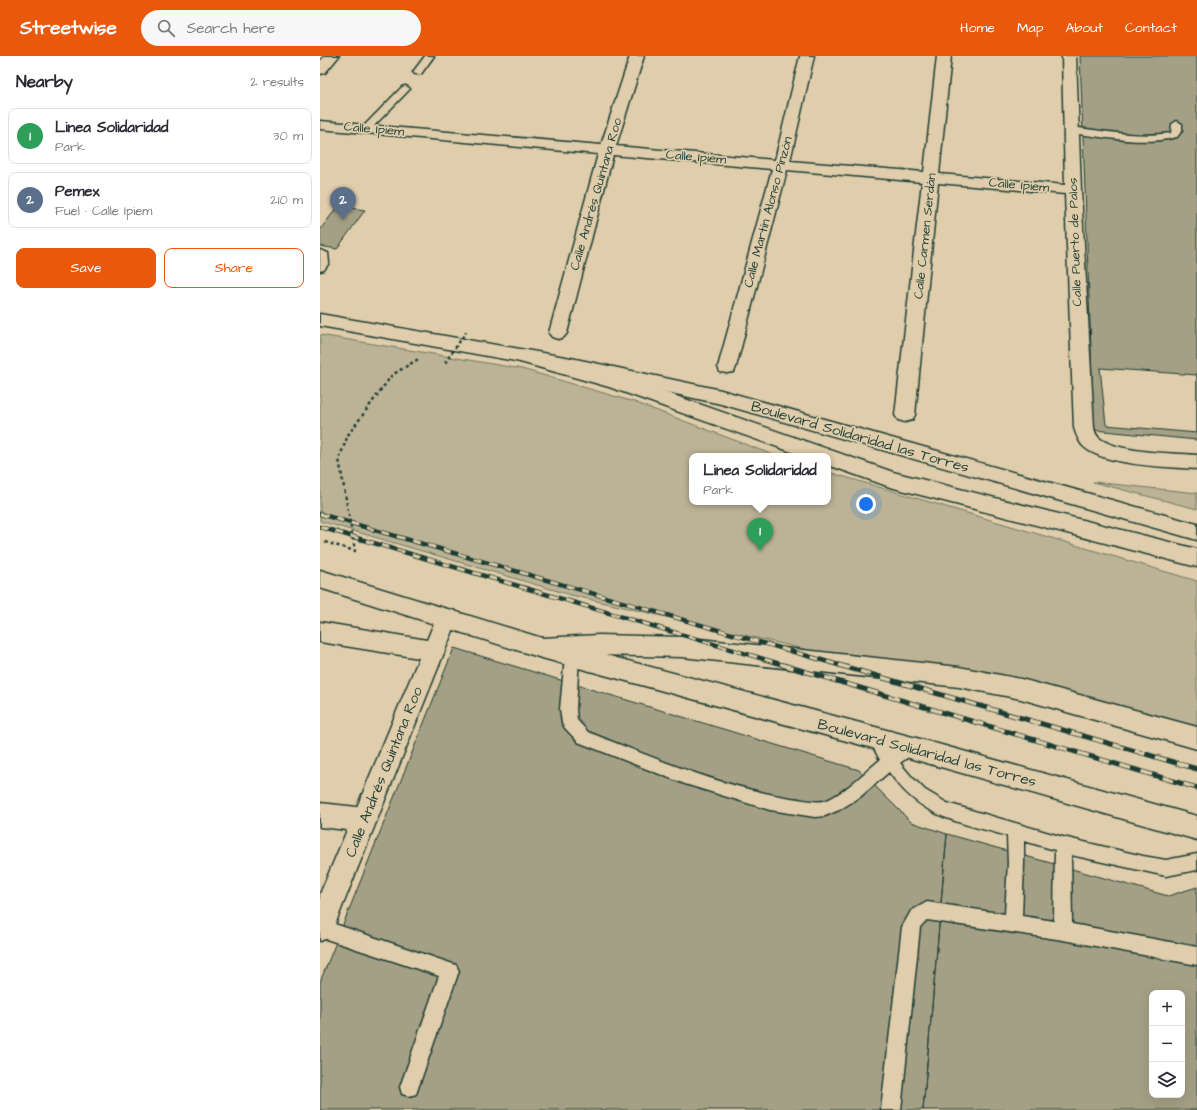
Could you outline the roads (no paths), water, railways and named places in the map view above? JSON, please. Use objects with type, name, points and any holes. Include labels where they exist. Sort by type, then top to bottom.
[{"type":"main road","points":[[320,70],[332,56]]},
{"type":"main road","name":"Calle Andrés Quintana Roo","points":[[558,333],[607,149],[637,56]]},
{"type":"main road","name":"Calle Martín Alonso Pinzón","points":[[727,367],[781,165],[807,56]]},
{"type":"main road","name":"Calle Carmen Serdán","points":[[905,415],[944,56]]},
{"type":"main road","name":"Calle Puerto de Palos","points":[[1069,56],[1073,190],[1084,428],[1088,439],[1097,447],[1113,453],[1197,462]]},
{"type":"main road","name":"Calle Ipiem","points":[[320,125],[1073,190]]},
{"type":"main road","name":"Boulevard Solidaridad las Torres","points":[[320,320],[614,372],[714,395],[1197,532]]},
{"type":"main road","name":"Boulevard Solidaridad las Torres","points":[[520,356],[615,382],[818,453]]},
{"type":"main road","name":"Boulevard Solidaridad las Torres","points":[[831,457],[898,481],[1197,558]]},
{"type":"main road","name":"Boulevard Solidaridad las Torres","points":[[320,579],[572,657],[877,739],[1197,828]]},
{"type":"main road","name":"Calle Andrés Quintana Roo","points":[[320,927],[447,618]]},
{"type":"main road","points":[[320,632],[434,651]]},
{"type":"main road","name":"Boulevard Solidaridad las Torres","points":[[542,648],[599,645],[682,647],[959,677],[1021,689],[1197,738]]},
{"type":"main road","points":[[320,815],[364,820]]},
{"type":"lane","points":[[418,72],[430,56]]},
{"type":"lane","points":[[366,129],[405,88]]},
{"type":"lane","points":[[1071,130],[1150,138],[1165,138],[1174,135],[1177,131],[1177,124]]},
{"type":"lane","points":[[320,253],[324,255],[324,262],[320,268]]},
{"type":"lane","points":[[572,657],[568,709],[570,723],[583,737],[685,777],[770,802],[814,809],[834,805],[854,792],[889,762],[909,748]]},
{"type":"lane","points":[[877,739],[889,762],[913,788],[927,801],[944,810],[1063,845],[1142,864],[1166,868],[1197,862]]},
{"type":"lane","points":[[1013,924],[1016,863],[1015,830]]},
{"type":"lane","points":[[1063,845],[1063,931]]},
{"type":"lane","points":[[891,1110],[911,927],[914,919],[920,914],[927,911],[1063,931],[1197,956]]},
{"type":"lane","points":[[320,927],[450,971],[409,1087]]},
{"type":"railway","points":[[320,514],[842,666]]},
{"type":"railway","points":[[320,527],[787,666]]},
{"type":"railway","points":[[783,665],[1197,788]]},
{"type":"railway","points":[[839,665],[1197,769]]},
{"type":"place","name":"Pemex","points":[[343,220]]},
{"type":"place","name":"Linea Solidaridad","points":[[760,551]]}]
